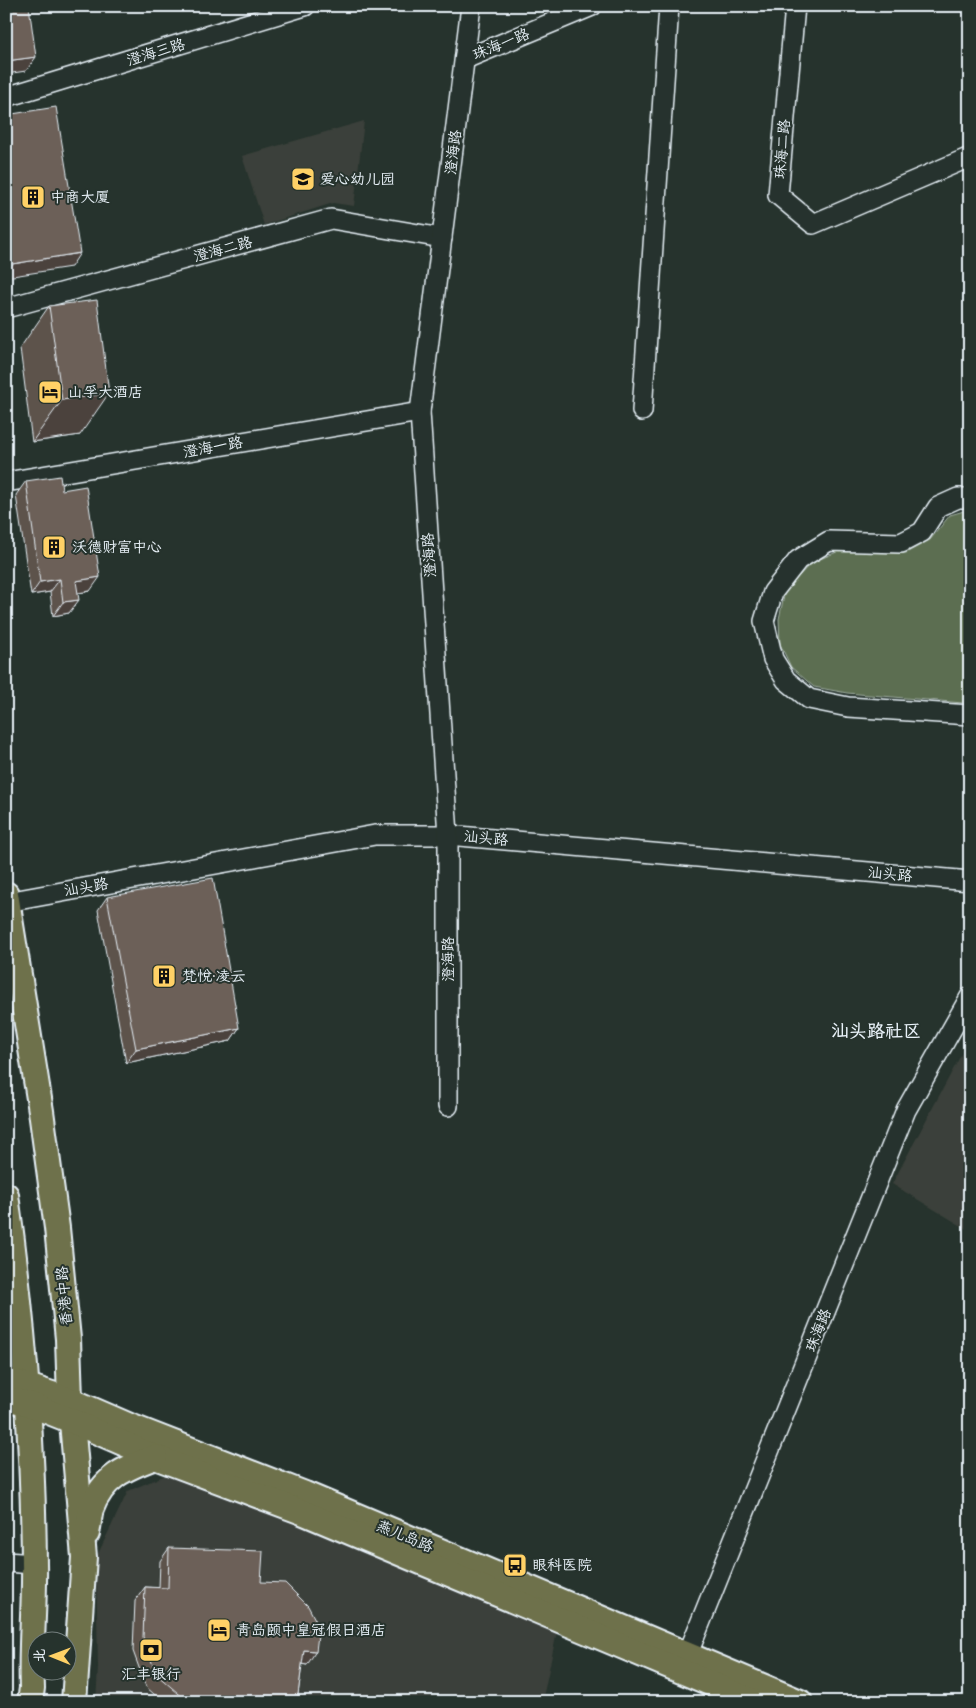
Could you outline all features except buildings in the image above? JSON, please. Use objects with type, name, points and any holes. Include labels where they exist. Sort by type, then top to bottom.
[{"type":"main road","name":"香港中路","points":[[7,898],[41,1111],[57,1228],[68,1339],[71,1410],[84,1556],[74,1702]]},
{"type":"main road","points":[[6,1196],[14,1261],[34,1564],[32,1688],[30,1702]]},
{"type":"main road","points":[[6,1296],[14,1261]]},
{"type":"main road","name":"燕儿岛路","points":[[6,1398],[21,1389],[71,1410],[154,1457],[302,1512],[684,1663],[800,1702]]},
{"type":"main road","name":"燕儿岛路","points":[[71,1410],[130,1426],[305,1494],[684,1663],[755,1702]]},
{"type":"main road","points":[[84,1556],[91,1510],[106,1482],[128,1466],[154,1457]]},
{"type":"street","name":"澄海三路","points":[[6,97],[305,6]]},
{"type":"street","name":"澄海路","points":[[448,1106],[448,835],[420,412],[471,6]]},
{"type":"street","name":"珠海一路","points":[[465,59],[592,6]]},
{"type":"street","points":[[642,411],[669,6]]},
{"type":"street","name":"珠海二路","points":[[795,6],[778,195],[813,224],[970,156]]},
{"type":"street","name":"澄海二路","points":[[6,308],[331,219],[442,238]]},
{"type":"street","name":"澄海一路","points":[[6,482],[420,412]]},
{"type":"street","points":[[970,498],[958,498],[938,507],[922,532],[901,544],[829,541],[798,560],[773,592],[764,621],[773,658],[786,680],[809,699],[848,707],[970,715]]},
{"type":"street","name":"汕头路","points":[[7,898],[374,835],[448,835],[970,881]]},
{"type":"street","name":"珠海路","points":[[684,1663],[906,1110],[970,997]]},
{"type":"street","points":[[6,1562],[34,1564]]},
{"type":"shaded area","name":"爱心幼儿园","points":[[364,121],[354,206],[333,203],[264,225],[242,156]]},
{"type":"shaded area","points":[[970,1038],[970,1231],[892,1184]]},
{"type":"shaded area","points":[[173,1472],[319,1523],[557,1632],[542,1702],[96,1702],[98,1668],[96,1558],[128,1491]]},
{"type":"green space","points":[[970,511],[970,701],[963,703],[847,693],[814,687],[791,667],[780,644],[779,619],[785,591],[811,563],[839,551],[906,553],[930,540],[950,515]]},
{"type":"place","name":"爱心幼儿园","points":[[303,179]]},
{"type":"place","name":"中商大厦","points":[[33,197]]},
{"type":"place","name":"山孚大酒店","points":[[50,392]]},
{"type":"place","name":"沃德财富中心","points":[[54,547]]},
{"type":"place","name":"梵悦·凌云","points":[[164,976]]},
{"type":"place","name":"眼科医院","points":[[515,1565]]},
{"type":"place","name":"青岛颐中皇冠假日酒店","points":[[219,1630]]},
{"type":"place","name":"汇丰银行","points":[[151,1650]]},
{"type":"district","name":"汕头路社区","points":[[876,1031]]}]
